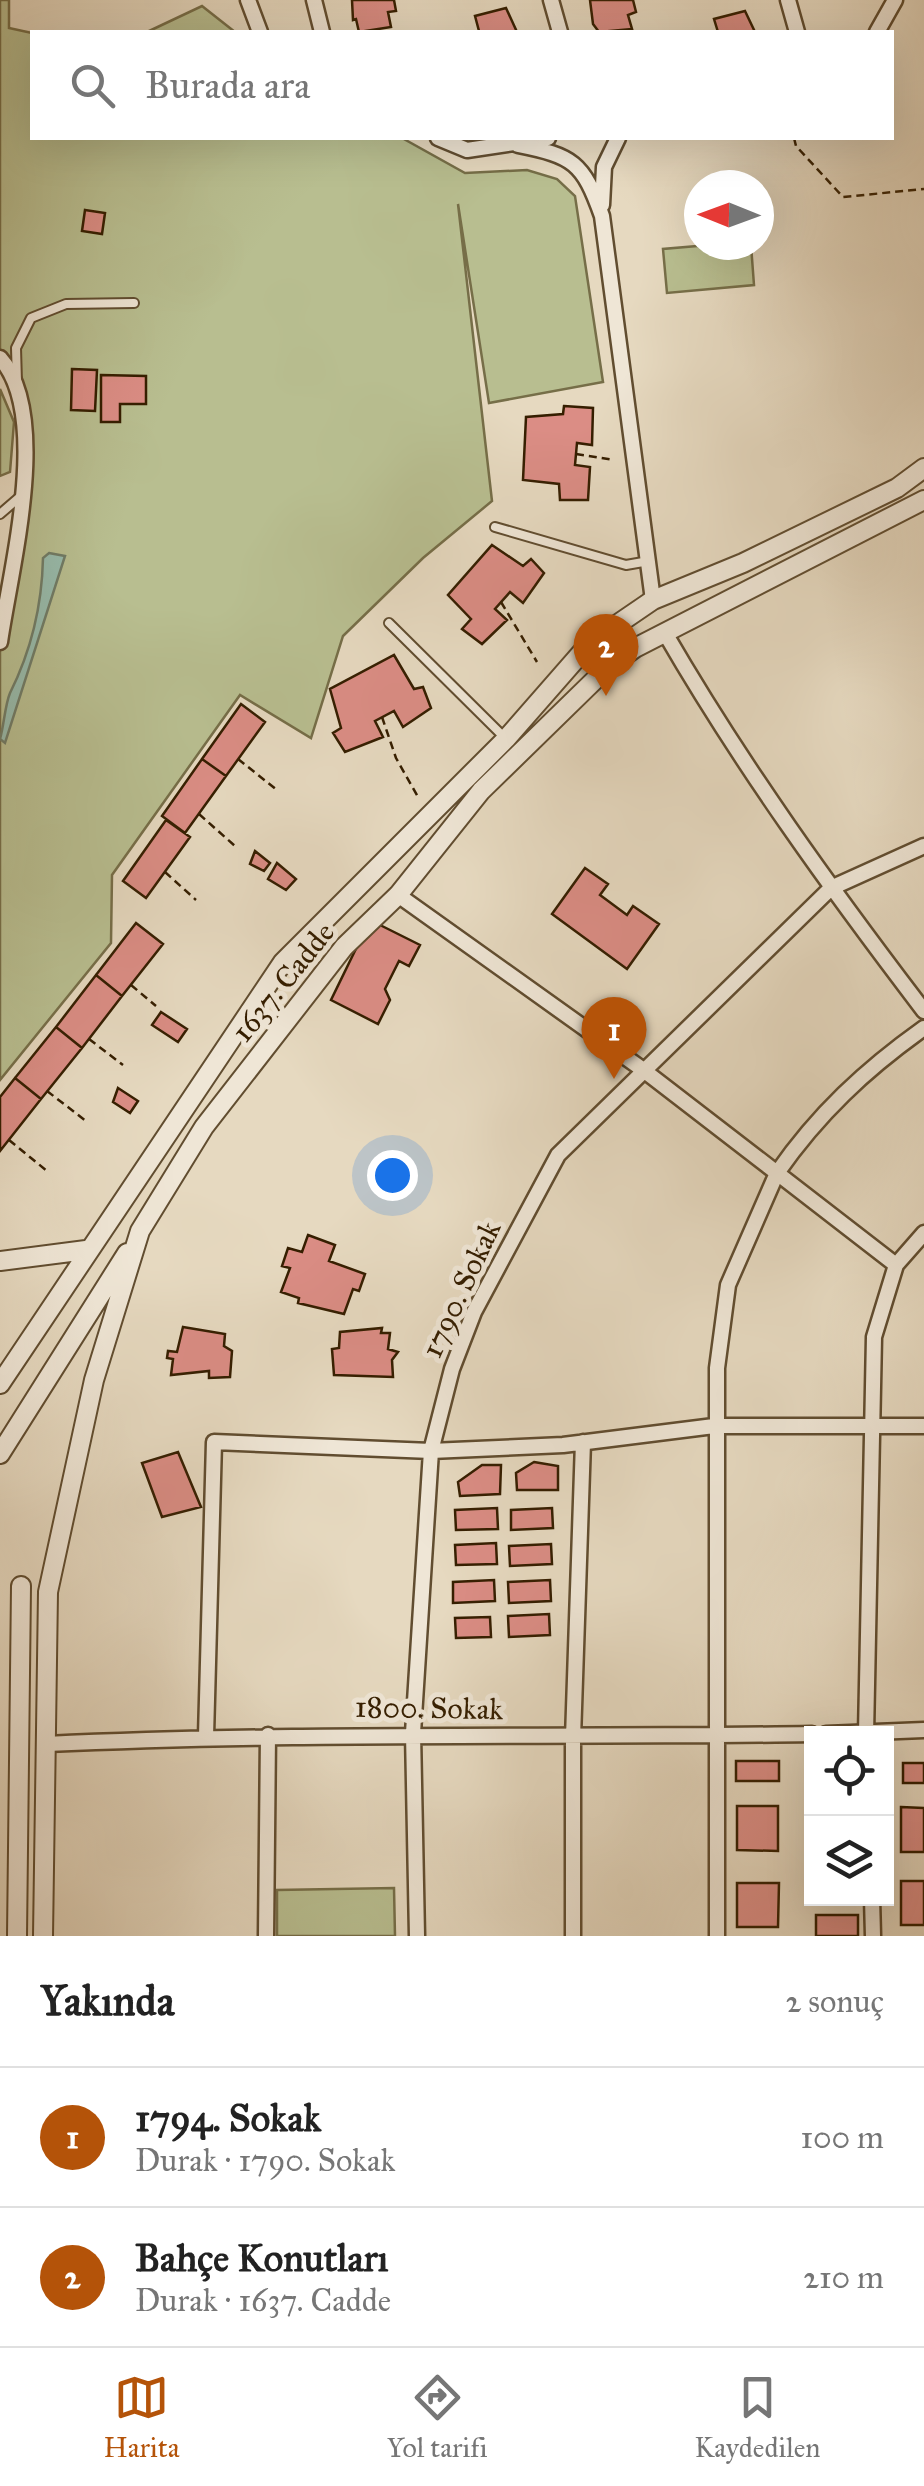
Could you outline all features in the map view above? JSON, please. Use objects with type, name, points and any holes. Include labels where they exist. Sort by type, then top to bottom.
[{"type":"street","points":[[248,0],[259,30]]},
{"type":"street","points":[[314,0],[322,30]]},
{"type":"street","points":[[551,0],[559,30]]},
{"type":"street","points":[[788,0],[796,30]]},
{"type":"street","points":[[878,30],[895,0]]},
{"type":"street","points":[[443,140],[467,150],[539,140]]},
{"type":"street","points":[[617,140],[604,167],[602,216],[652,600],[665,634],[721,729],[831,888],[924,1010]]},
{"type":"street","points":[[518,145],[561,154],[577,164],[590,182],[602,216]]},
{"type":"street","points":[[0,358],[10,368],[25,421],[22,495],[0,642]]},
{"type":"street","name":"1637. Cadde","points":[[0,1384],[86,1250],[283,962],[506,739],[590,643],[652,600],[811,530],[897,488],[924,468]]},
{"type":"street","name":"1637. Cadde","points":[[43,1936],[48,1592],[94,1380],[140,1231],[204,1128],[287,1014],[344,946],[398,895],[482,792],[607,668],[924,500]]},
{"type":"street","name":"1790. Sokak","points":[[416,1936],[413,1733],[431,1450],[452,1368],[474,1312],[558,1155],[831,888],[924,846]]},
{"type":"street","points":[[398,895],[642,1070],[896,1265]]},
{"type":"street","points":[[717,1936],[714,1426],[728,1285],[776,1173],[811,1124],[871,1066],[924,1028]]},
{"type":"street","points":[[0,1454],[140,1231]]},
{"type":"street","points":[[866,1726],[874,1337],[896,1265],[924,1233]]},
{"type":"street","points":[[0,1261],[86,1250]]},
{"type":"street","points":[[206,1736],[214,1442],[431,1450],[583,1442],[714,1426],[924,1426]]},
{"type":"street","points":[[573,1936],[573,1738],[583,1442]]},
{"type":"street","points":[[18,1936],[21,1586]]},
{"type":"street","points":[[894,1732],[924,1730]]},
{"type":"street","name":"1800. Sokak","points":[[47,1744],[206,1736],[413,1733],[573,1738],[804,1734]]},
{"type":"street","points":[[266,1936],[268,1736]]},
{"type":"street","points":[[18,1744],[47,1744]]},
{"type":"street","points":[[872,1906],[873,1936]]},
{"type":"lane","points":[[18,392],[16,348],[31,318],[66,304],[134,303]]},
{"type":"lane","points":[[0,514],[22,495]]},
{"type":"lane","points":[[495,527],[626,565],[649,561]]},
{"type":"lane","points":[[389,623],[506,739]]},
{"type":"path","points":[[794,140],[843,197],[924,189]]},
{"type":"path","points":[[576,454],[614,460]]},
{"type":"path","points":[[501,602],[537,662]]},
{"type":"path","points":[[382,717],[396,758],[418,797]]},
{"type":"path","points":[[238,759],[277,790]]},
{"type":"path","points":[[199,814],[235,846]]},
{"type":"path","points":[[165,872],[196,900]]},
{"type":"path","points":[[131,985],[156,1006]]},
{"type":"path","points":[[89,1039],[123,1065]]},
{"type":"path","points":[[48,1091],[86,1121]]},
{"type":"path","points":[[8,1140],[48,1171]]},
{"type":"shaded area","points":[[0,0],[9,0],[9,28],[30,33],[30,140],[406,140],[465,173],[527,170],[557,179],[575,196],[603,382],[489,403],[458,204],[492,501],[423,558],[343,636],[311,738],[240,695],[112,875],[111,943],[0,1080],[0,644],[25,421],[0,358]]},
{"type":"shaded area","points":[[202,6],[232,30],[151,30]]},
{"type":"shaded area","points":[[684,247],[684,260],[752,260],[754,285],[667,293],[663,249]]},
{"type":"shaded area","points":[[0,389],[14,422],[10,472],[0,476]]},
{"type":"shaded area","points":[[49,553],[65,556],[5,743],[0,739],[7,703],[29,644],[38,610],[43,558]]},
{"type":"shaded area","points":[[394,1888],[395,1936],[277,1936],[277,1890]]},
{"type":"building","points":[[352,0],[394,0],[396,11],[388,12],[391,27],[359,30],[356,19],[353,20]]},
{"type":"building","points":[[590,0],[633,0],[636,12],[628,15],[632,29],[598,30]]},
{"type":"building","points":[[506,8],[516,30],[479,30],[475,16]]},
{"type":"building","points":[[745,11],[754,30],[717,30],[714,19]]},
{"type":"building","points":[[85,210],[105,213],[102,234],[82,231]]},
{"type":"building","points":[[72,369],[97,370],[95,411],[71,410]]},
{"type":"building","points":[[101,375],[146,376],[146,404],[120,404],[120,422],[101,422]]},
{"type":"building","points":[[564,406],[593,408],[592,445],[577,443],[575,465],[590,467],[588,500],[560,500],[559,484],[523,480],[526,417],[563,414]]},
{"type":"building","points":[[492,545],[523,566],[531,559],[544,573],[523,603],[510,592],[495,609],[507,620],[482,644],[462,629],[471,619],[448,595]]},
{"type":"building","points":[[394,655],[414,689],[423,687],[431,708],[403,727],[394,711],[375,721],[383,737],[345,752],[333,733],[341,728],[330,689]]},
{"type":"building","points":[[241,704],[265,722],[226,776],[202,759]]},
{"type":"building","points":[[202,759],[226,776],[185,833],[162,816]]},
{"type":"building","points":[[166,820],[190,837],[146,898],[123,881]]},
{"type":"building","points":[[255,851],[270,863],[264,871],[250,864]]},
{"type":"building","points":[[277,863],[296,879],[286,890],[268,879]]},
{"type":"building","points":[[585,868],[608,884],[600,895],[627,915],[633,906],[659,924],[627,969],[552,914]]},
{"type":"building","points":[[370,920],[420,945],[409,966],[399,961],[385,989],[390,1000],[378,1024],[331,1000]]},
{"type":"building","points":[[136,923],[163,944],[122,996],[96,975]]},
{"type":"building","points":[[96,975],[122,996],[82,1048],[56,1027]]},
{"type":"building","points":[[161,1012],[187,1029],[178,1042],[152,1025]]},
{"type":"building","points":[[56,1027],[82,1048],[41,1099],[15,1078]]},
{"type":"building","points":[[15,1078],[41,1099],[0,1151],[0,1097]]},
{"type":"building","points":[[118,1088],[138,1101],[130,1113],[113,1102]]},
{"type":"building","points":[[308,1235],[335,1245],[329,1261],[365,1274],[359,1291],[353,1289],[344,1314],[298,1303],[299,1298],[281,1292],[290,1268],[282,1266],[288,1248],[302,1252]]},
{"type":"building","points":[[183,1327],[225,1334],[224,1346],[232,1351],[230,1377],[209,1378],[209,1371],[171,1375],[173,1359],[167,1358],[168,1351],[177,1352]]},
{"type":"building","points":[[382,1328],[381,1333],[390,1333],[388,1349],[398,1352],[392,1360],[393,1377],[334,1375],[332,1349],[339,1348],[340,1332]]},
{"type":"building","points":[[178,1452],[201,1507],[162,1517],[142,1463]]},
{"type":"building","points":[[534,1462],[558,1466],[558,1490],[517,1490],[516,1473]]},
{"type":"building","points":[[482,1465],[501,1465],[500,1494],[460,1496],[458,1482]]},
{"type":"building","points":[[497,1508],[498,1529],[456,1530],[455,1510]]},
{"type":"building","points":[[552,1508],[553,1528],[511,1530],[511,1510]]},
{"type":"building","points":[[496,1543],[497,1564],[456,1565],[455,1545]]},
{"type":"building","points":[[551,1544],[552,1564],[510,1566],[509,1546]]},
{"type":"building","points":[[494,1580],[495,1601],[453,1603],[453,1582]]},
{"type":"building","points":[[550,1580],[551,1601],[509,1603],[508,1582]]},
{"type":"building","points":[[549,1614],[550,1635],[509,1637],[508,1616]]},
{"type":"building","points":[[490,1617],[491,1637],[456,1638],[455,1618]]},
{"type":"building","points":[[736,1761],[779,1761],[779,1781],[736,1781]]},
{"type":"building","points":[[903,1763],[924,1763],[924,1783],[903,1783]]},
{"type":"building","points":[[737,1806],[778,1806],[778,1851],[737,1850]]},
{"type":"building","points":[[901,1807],[924,1808],[924,1852],[901,1852]]},
{"type":"building","points":[[901,1881],[924,1881],[924,1925],[901,1925]]},
{"type":"building","points":[[737,1883],[779,1883],[778,1927],[737,1927]]},
{"type":"building","points":[[816,1915],[858,1915],[858,1936],[816,1936]]},
{"type":"place","name":"Bahçe Konutları","points":[[606,696]]},
{"type":"place","name":"1794. Sokak","points":[[614,1079]]}]
